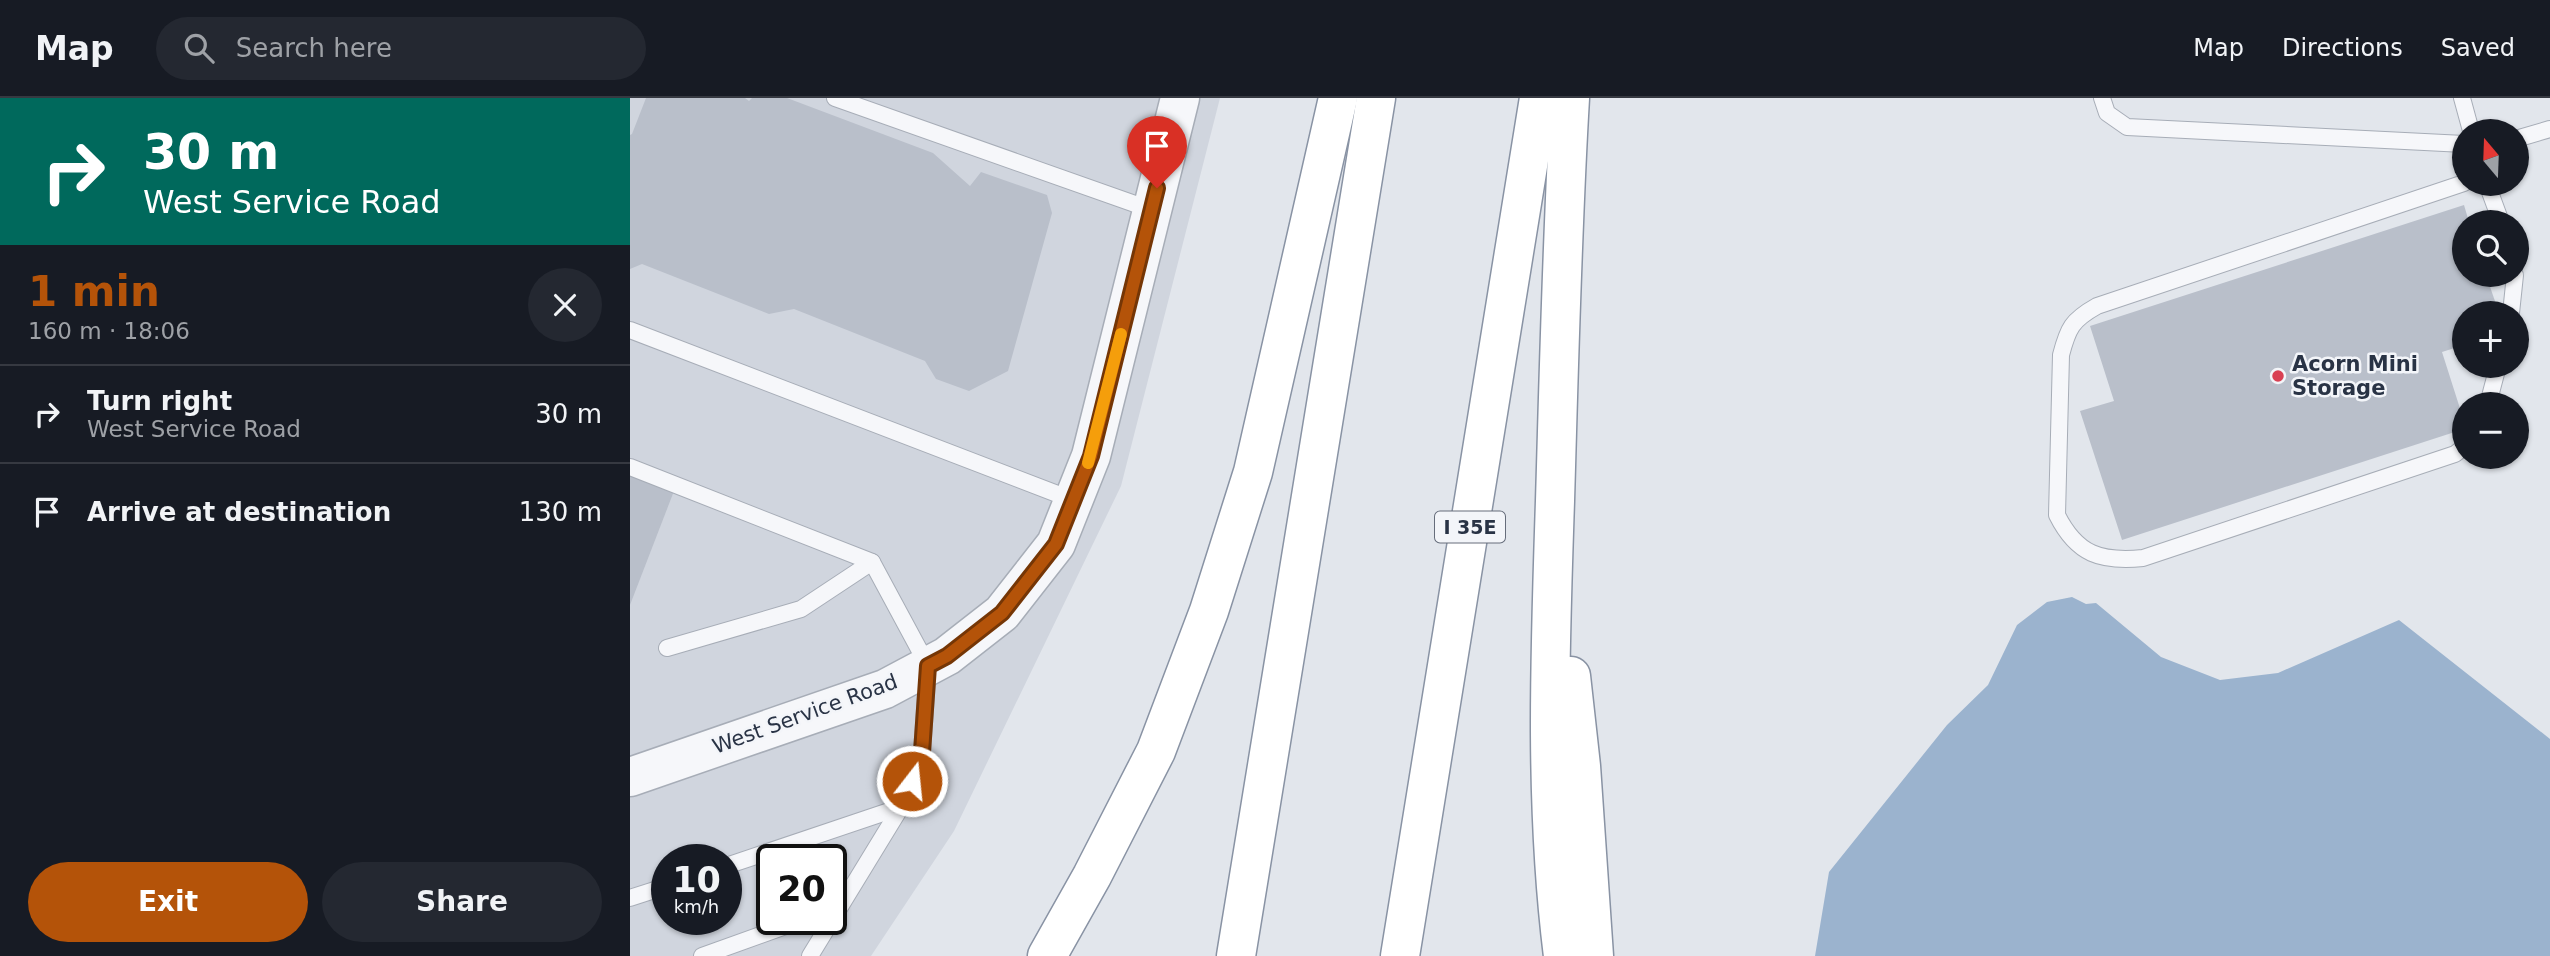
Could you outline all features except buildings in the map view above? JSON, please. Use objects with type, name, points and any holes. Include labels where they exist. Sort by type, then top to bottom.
[{"type":"highway","points":[[1047,956],[1156,751],[1209,611],[1253,472],[1338,98]]},
{"type":"highway","points":[[1237,956],[1376,98]]},
{"type":"highway","name":"I 35E","points":[[1399,956],[1539,98]]},
{"type":"highway","points":[[1563,956],[1549,761],[1564,197],[1570,98]]},
{"type":"highway","points":[[1554,524],[1581,766],[1594,956]]},
{"type":"street","name":"West Service Road","points":[[630,777],[885,689],[947,656],[1002,613],[1056,544],[1091,456],[1180,98]]},
{"type":"lane","points":[[835,98],[1152,210]]},
{"type":"lane","points":[[2102,98],[2107,113],[2127,127],[2452,143]]},
{"type":"lane","points":[[2462,98],[2468,119]]},
{"type":"lane","points":[[2529,136],[2550,130]]},
{"type":"lane","points":[[2452,187],[2097,306],[2078,317],[2067,333],[2061,355],[2057,516],[2066,534],[2081,549],[2120,560],[2143,558],[2452,455]]},
{"type":"lane","points":[[630,330],[1073,500]]},
{"type":"lane","points":[[630,467],[872,562],[928,666],[922,752],[901,807],[847,890]]},
{"type":"lane","points":[[667,648],[801,608],[872,562]]},
{"type":"lane","points":[[742,861],[901,807]]},
{"type":"lane","points":[[630,898],[651,891]]},
{"type":"lane","points":[[702,956],[760,935]]},
{"type":"lane","points":[[810,956],[821,935]]},
{"type":"shaded area","points":[[630,98],[1220,98],[1121,486],[954,831],[871,956],[630,956]]},
{"type":"water","points":[[2072,597],[2086,604],[2096,603],[2161,657],[2220,680],[2278,673],[2399,620],[2550,739],[2550,956],[1815,956],[1829,872],[1947,725],[1988,685],[2017,625],[2047,602]]},
{"type":"slow traffic","points":[[1088,463],[1121,334]]},
{"type":"place","name":"Acorn Mini Storage","points":[[2278,376]]},
{"type":"route","points":[[912,781],[922,752],[928,666],[947,656],[1002,613],[1056,544],[1091,456],[1157,188]]}]
